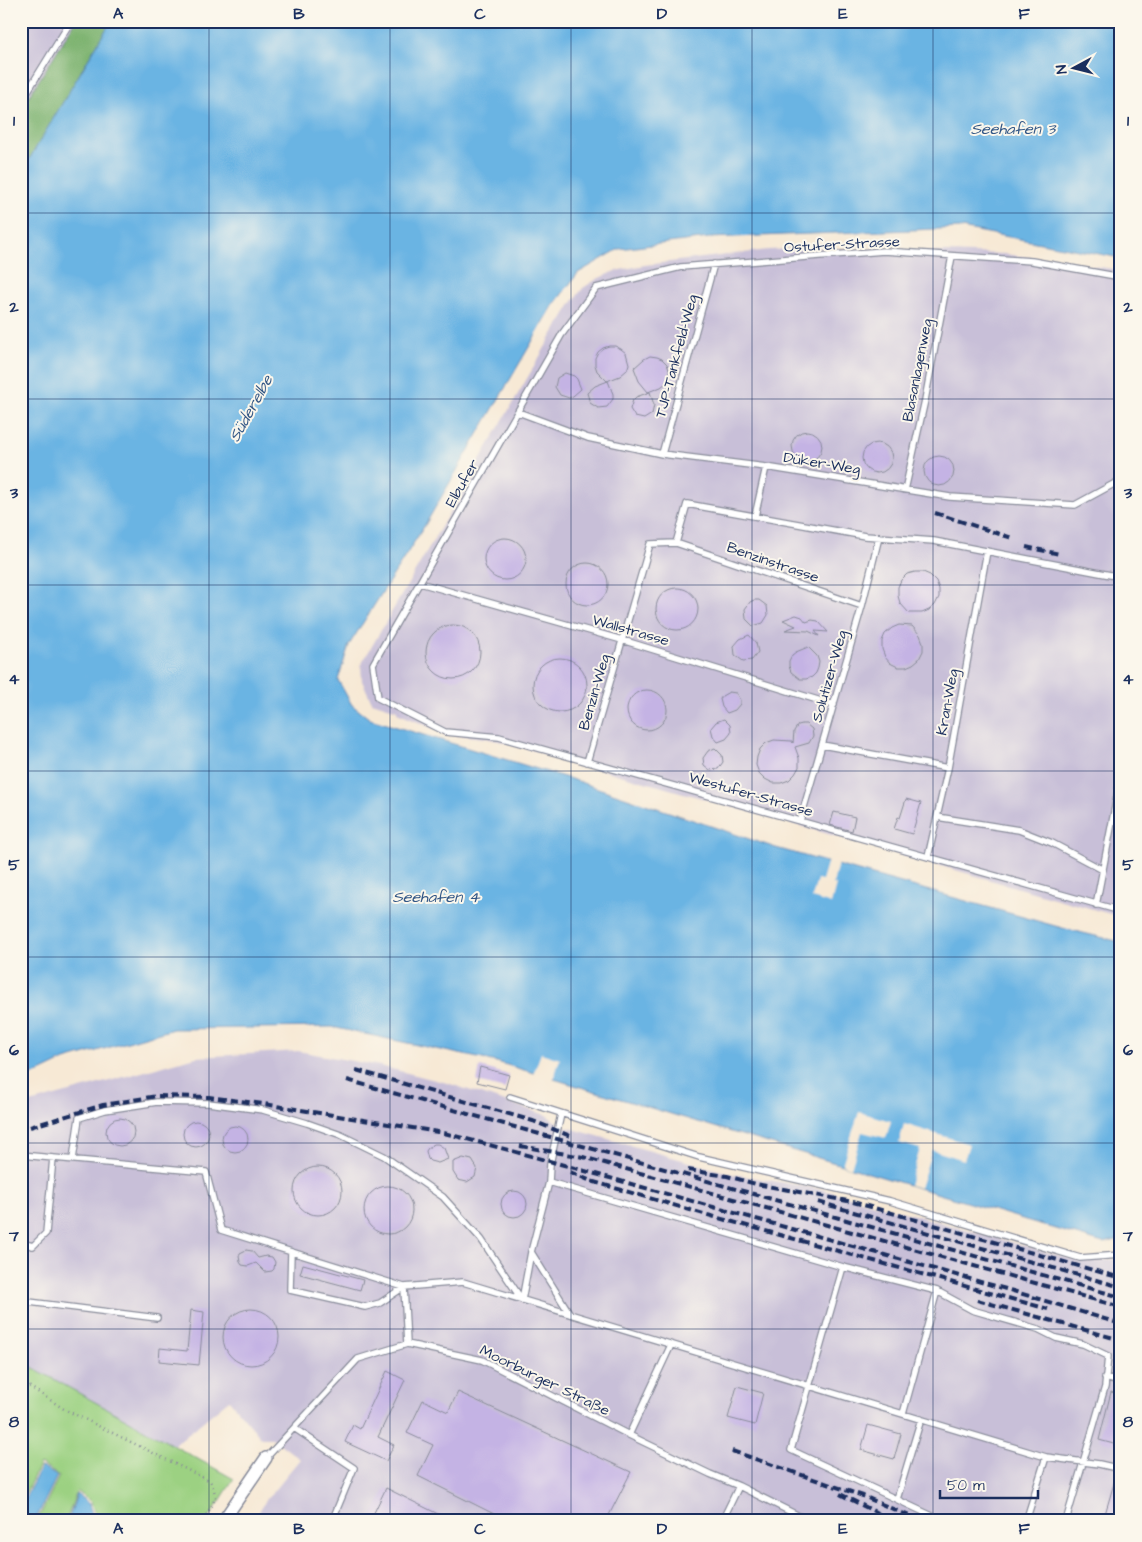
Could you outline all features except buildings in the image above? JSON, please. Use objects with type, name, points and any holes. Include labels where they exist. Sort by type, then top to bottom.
[{"type":"street","points":[[223,1521],[266,1458]]},
{"type":"lane","points":[[21,102],[71,21]]},
{"type":"lane","name":"Ostufer-Strasse","points":[[596,288],[681,267],[884,252],[1032,261],[1121,277]]},
{"type":"lane","name":"Blasanlagenweg","points":[[905,490],[925,400],[952,256]]},
{"type":"lane","name":"TJP-Tankfeld-Weg","points":[[662,454],[714,264]]},
{"type":"lane","name":"Elbufer","points":[[378,698],[373,664],[562,334],[596,288]]},
{"type":"lane","name":"Düker-Weg","points":[[518,412],[588,438],[662,454],[766,467],[950,497],[1075,505],[1121,480]]},
{"type":"lane","points":[[755,516],[766,467]]},
{"type":"lane","points":[[676,542],[687,504],[865,536],[934,541],[1121,577]]},
{"type":"lane","name":"Solutizer-Weg","points":[[800,821],[862,606],[879,537]]},
{"type":"lane","name":"Benzin-Weg","points":[[587,762],[650,544],[676,542]]},
{"type":"lane","name":"Benzinstrasse","points":[[676,542],[862,606]]},
{"type":"lane","name":"Kran-Weg","points":[[928,857],[948,768],[987,551]]},
{"type":"lane","name":"Wallstrasse","points":[[420,583],[622,640],[834,705]]},
{"type":"lane","name":"Westufer-Strasse","points":[[378,698],[445,732],[499,737],[1121,911]]},
{"type":"lane","points":[[822,745],[948,768]]},
{"type":"lane","points":[[1096,904],[1121,776]]},
{"type":"lane","points":[[937,816],[1019,830],[1052,843],[1103,870]]},
{"type":"lane","points":[[510,1097],[699,1157],[890,1202],[1080,1258],[1121,1255]]},
{"type":"lane","points":[[73,1159],[79,1118],[104,1110],[157,1102],[208,1103],[263,1110],[307,1123],[341,1135],[384,1156],[443,1197],[481,1239],[522,1300]]},
{"type":"lane","points":[[522,1300],[531,1252],[549,1182],[550,1164],[561,1114]]},
{"type":"lane","points":[[21,1155],[206,1172],[221,1230],[404,1287],[463,1282],[1046,1457],[1121,1469]]},
{"type":"lane","points":[[21,1243],[33,1246],[46,1233],[53,1158]]},
{"type":"lane","points":[[549,1182],[937,1291],[972,1310],[1038,1329],[1056,1338],[1083,1344],[1108,1356],[1105,1387],[1066,1521]]},
{"type":"lane","points":[[290,1252],[290,1290],[365,1307],[380,1303],[404,1287]]},
{"type":"lane","points":[[531,1252],[570,1314]]},
{"type":"lane","points":[[843,1266],[791,1450],[943,1521]]},
{"type":"lane","points":[[404,1287],[408,1344]]},
{"type":"lane","points":[[903,1414],[937,1291]]},
{"type":"lane","points":[[21,1301],[157,1318]]},
{"type":"lane","name":"Moorburger Straße","points":[[266,1458],[358,1359],[408,1344],[482,1360],[629,1435],[809,1521]]},
{"type":"lane","points":[[629,1435],[671,1345]]},
{"type":"lane","points":[[1106,1378],[1121,1382]]},
{"type":"lane","points":[[897,1499],[921,1419]]},
{"type":"lane","points":[[294,1428],[354,1468],[332,1521]]},
{"type":"lane","points":[[1026,1521],[1046,1457]]},
{"type":"lane","points":[[722,1521],[739,1486]]},
{"type":"path","points":[[21,1381],[64,1409],[210,1482],[215,1490],[214,1502],[202,1521]]},
{"type":"shaded area","points":[[21,21],[76,21],[21,109]]},
{"type":"shaded area","points":[[815,248],[1004,254],[1121,270],[1121,917],[507,743],[485,738],[446,734],[397,713],[397,710],[372,702],[362,681],[361,665],[547,344],[583,288],[615,271],[645,265],[768,250]]},
{"type":"shaded area","points":[[298,1051],[380,1066],[447,1083],[546,1115],[562,1126],[732,1174],[821,1189],[1080,1261],[1121,1259],[1121,1521],[253,1521],[266,1500],[300,1459],[272,1438],[261,1438],[229,1400],[167,1451],[21,1369],[21,1108],[30,1103],[196,1057]]},
{"type":"green space","points":[[76,21],[111,21],[21,173],[21,109]]},
{"type":"green space","points":[[21,1361],[234,1479],[207,1521],[97,1521],[91,1502],[77,1491],[66,1521],[37,1521],[59,1476],[40,1464],[21,1502]]},
{"type":"water","points":[[111,21],[1121,21],[1121,258],[961,228],[709,238],[619,249],[578,273],[553,306],[425,525],[349,645],[338,680],[352,705],[370,719],[571,779],[776,848],[1066,929],[1121,942],[1121,1239],[1103,1243],[497,1062],[332,1027],[173,1029],[65,1060],[21,1081],[21,173]]},
{"type":"water","points":[[41,1467],[57,1476],[35,1521],[21,1521],[21,1506]]},
{"type":"water","points":[[77,1494],[89,1504],[94,1521],[68,1521]]},
{"type":"pier","points":[[828,860],[838,863],[833,884],[836,885],[831,904],[812,898],[817,879],[822,880]]},
{"type":"pier","points":[[541,1053],[560,1059],[553,1081],[533,1075]]},
{"type":"pier","points":[[859,1112],[891,1121],[886,1138],[862,1132],[851,1168],[842,1165]]},
{"type":"pier","points":[[904,1124],[969,1144],[964,1160],[932,1150],[920,1188],[909,1185],[920,1149],[899,1143]]},
{"type":"railway","points":[[935,513],[1012,538]]},
{"type":"railway","points":[[1026,547],[1060,554]]},
{"type":"railway","points":[[356,1070],[533,1121],[573,1137]]},
{"type":"railway","points":[[347,1080],[1121,1297]]},
{"type":"railway","points":[[30,1127],[103,1105],[157,1096],[209,1097],[264,1104],[444,1133],[1013,1291],[1121,1324]]},
{"type":"railway","points":[[520,1146],[583,1157],[1121,1307]]},
{"type":"railway","points":[[688,1170],[727,1176],[756,1184],[853,1202],[1121,1278]]},
{"type":"railway","points":[[570,1172],[591,1181],[704,1214],[1048,1309]]},
{"type":"railway","points":[[818,1202],[1121,1287]]},
{"type":"railway","points":[[977,1300],[1121,1340]]},
{"type":"railway","points":[[732,1451],[863,1496],[916,1519]]},
{"type":"railway","points":[[840,1494],[893,1521]]},
{"type":"water label","name":"Seehafen 3","points":[[1013,128]]},
{"type":"water label","name":"Süderelbe","points":[[250,408]]},
{"type":"water label","name":"Seehafen 4","points":[[436,896]]}]
